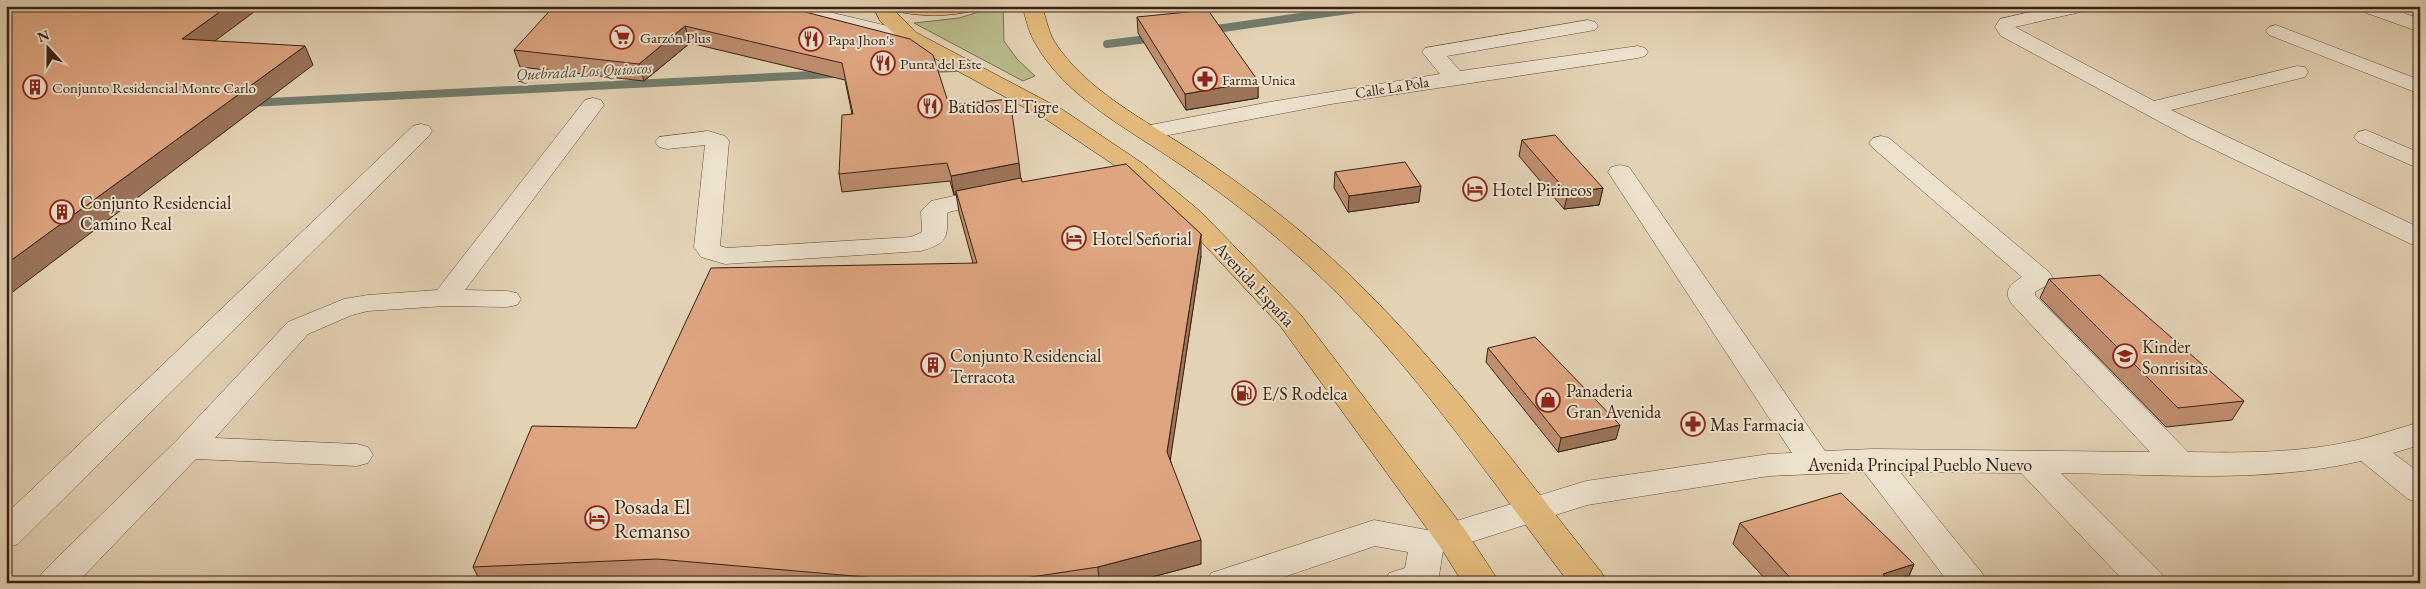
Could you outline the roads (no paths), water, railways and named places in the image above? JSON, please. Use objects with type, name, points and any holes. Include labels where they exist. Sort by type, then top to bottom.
[{"type":"main road","name":"Avenida España","points":[[883,6],[887,17],[910,37],[1055,115],[1134,168],[1192,217],[1291,321],[1439,540],[1482,583]]},
{"type":"main road","points":[[899,6],[930,10],[969,6]]},
{"type":"main road","points":[[1032,6],[1046,44],[1078,80],[1107,103],[1258,209],[1328,270],[1404,349],[1496,460],[1589,583]]},
{"type":"street","points":[[778,6],[910,37]]},
{"type":"street","points":[[2365,6],[2420,26]]},
{"type":"street","points":[[2079,7],[2036,16],[2005,26],[2008,32],[2151,108],[2420,238]]},
{"type":"street","points":[[1410,56],[1588,26]]},
{"type":"street","points":[[2276,31],[2420,88]]},
{"type":"street","points":[[1432,52],[1454,77]]},
{"type":"street","name":"Calle La Pola","points":[[1148,132],[1275,106],[1454,77],[1638,52]]},
{"type":"street","points":[[2151,108],[2297,72]]},
{"type":"street","points":[[445,298],[593,105]]},
{"type":"street","points":[[6,535],[422,131]]},
{"type":"street","points":[[2366,137],[2420,162]]},
{"type":"street","points":[[667,142],[708,138],[717,141],[707,247],[710,251],[725,256],[912,245],[926,241],[935,235],[934,211],[940,206],[1019,190]]},
{"type":"street","points":[[1881,143],[2039,278],[2021,289],[2021,297],[2180,464]]},
{"type":"street","points":[[1106,174],[1134,168]]},
{"type":"street","points":[[1620,172],[1816,463]]},
{"type":"street","points":[[55,583],[188,448],[298,328],[344,308],[368,303],[445,298],[507,299]]},
{"type":"street","name":"Avenida Principal Pueblo Nuevo","points":[[1439,540],[1586,493],[1769,465],[1873,460],[2180,464],[2305,461],[2366,448],[2420,433]]},
{"type":"street","points":[[188,448],[357,455]]},
{"type":"street","points":[[2366,448],[2420,491]]},
{"type":"street","points":[[1873,460],[1969,583]]},
{"type":"street","points":[[2031,463],[2148,583]]},
{"type":"street","points":[[1224,583],[1374,532],[1439,540],[1421,576],[1402,583]]},
{"type":"waterway","name":"Quebrada Los Quioscos","points":[[1209,30],[1376,6]]},
{"type":"waterway","name":"Quebrada Los Quioscos","points":[[1107,44],[1155,38]]},
{"type":"waterway","name":"Quebrada Los Quioscos","points":[[925,69],[956,68]]},
{"type":"waterway","name":"Quebrada Los Quioscos","points":[[251,103],[833,74]]},
{"type":"place","name":"Garzón Plus","points":[[622,37]]},
{"type":"place","name":"Papa Jhon's","points":[[811,39]]},
{"type":"place","name":"Punta del Este","points":[[883,63]]},
{"type":"place","name":"Farma Unica","points":[[1205,79]]},
{"type":"place","name":"Conjunto Residencial Monte Carlo","points":[[35,87]]},
{"type":"place","name":"Batidos El Tigre","points":[[930,106]]},
{"type":"place","name":"Hotel Pirineos","points":[[1475,189]]},
{"type":"place","name":"Conjunto Residencial Camino Real","points":[[62,212]]},
{"type":"place","name":"Hotel Señorial","points":[[1074,238]]},
{"type":"place","name":"Kinder Sonrisitas","points":[[2125,356]]},
{"type":"place","name":"Conjunto Residencial Terracota","points":[[933,365]]},
{"type":"place","name":"E/S Rodelca","points":[[1244,393]]},
{"type":"place","name":"Panaderia Gran Avenida","points":[[1548,400]]},
{"type":"place","name":"Mas Farmacia","points":[[1693,424]]},
{"type":"place","name":"Posada El Remanso","points":[[597,518]]}]
